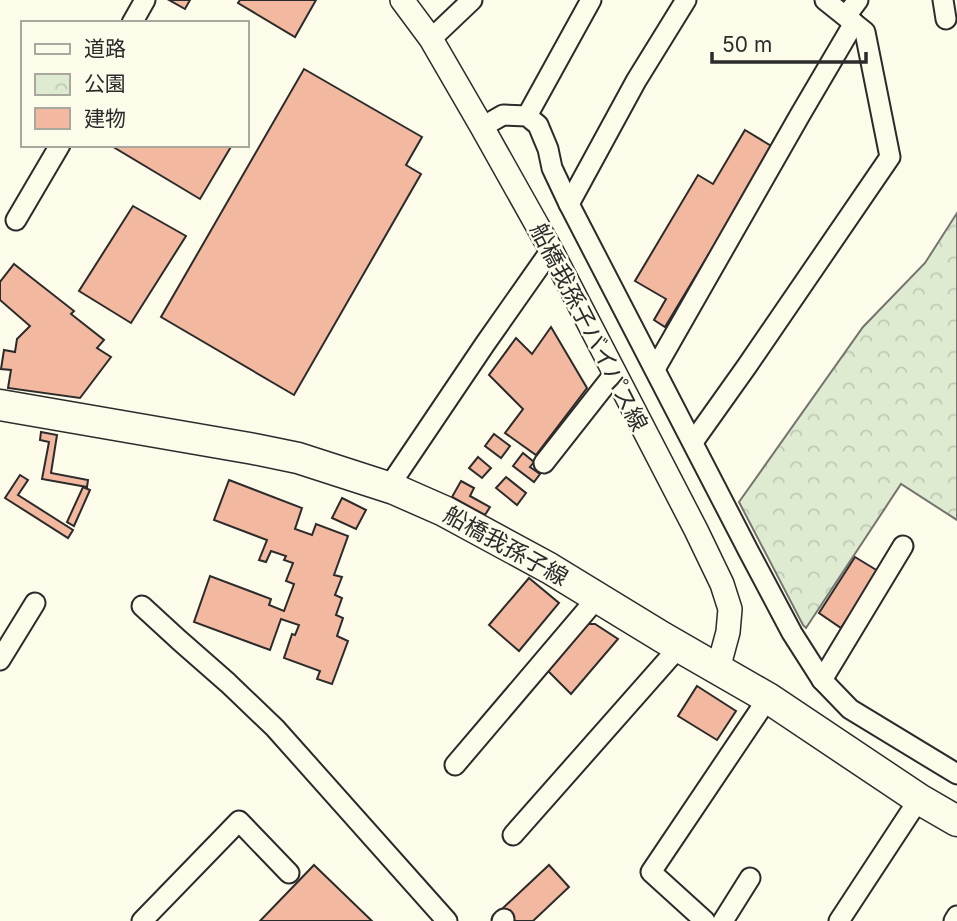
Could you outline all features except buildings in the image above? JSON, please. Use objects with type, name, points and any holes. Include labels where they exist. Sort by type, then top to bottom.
[{"type":"main road","name":"船橋我孫子線","points":[[0,405],[298,458],[394,489],[444,511],[549,568],[768,698],[919,799],[957,821]]},
{"type":"street","points":[[133,21],[145,0]]},
{"type":"street","name":"船橋我孫子バイパス線","points":[[402,0],[431,39],[551,250],[722,584],[730,609],[728,632],[718,669]]},
{"type":"street","points":[[431,39],[472,0]]},
{"type":"street","points":[[527,116],[591,0]]},
{"type":"street","points":[[569,204],[636,81],[686,0]]},
{"type":"street","points":[[693,442],[890,157],[865,32],[825,0]]},
{"type":"street","points":[[656,369],[800,115],[858,0]]},
{"type":"street","points":[[482,127],[503,116],[527,116],[538,125],[552,168],[569,204],[792,633],[822,680],[850,709],[957,774]]},
{"type":"street","points":[[16,220],[59,147]]},
{"type":"street","points":[[394,489],[396,476],[551,250]]},
{"type":"street","points":[[544,463],[614,374]]},
{"type":"street","points":[[822,680],[903,546]]},
{"type":"street","points":[[455,765],[597,598]]},
{"type":"street","points":[[0,660],[35,603]]},
{"type":"street","points":[[142,606],[228,682],[275,728],[447,921]]},
{"type":"street","points":[[513,835],[679,647]]},
{"type":"street","points":[[705,921],[651,873],[768,698]]},
{"type":"street","points":[[839,921],[919,799]]},
{"type":"street","points":[[142,921],[240,821],[289,873]]},
{"type":"street","points":[[723,921],[750,878]]},
{"type":"street","points":[[954,921],[957,916]]},
{"type":"green space","points":[[957,213],[957,520],[901,484],[806,628],[739,502],[863,327],[925,263]]}]
